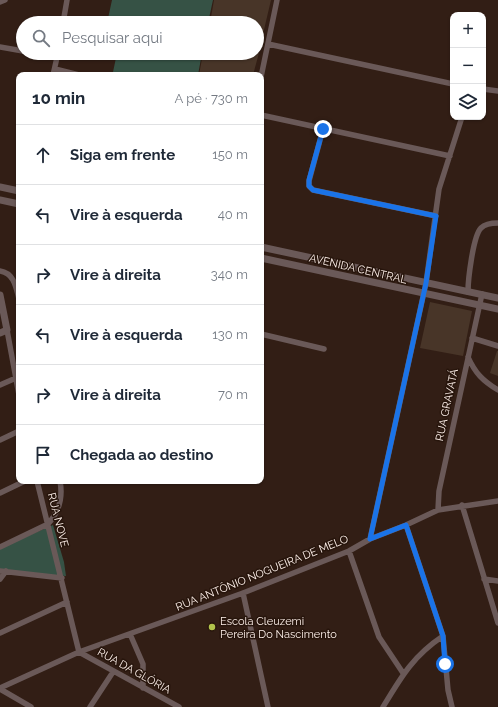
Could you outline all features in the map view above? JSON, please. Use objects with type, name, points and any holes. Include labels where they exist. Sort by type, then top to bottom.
[{"type":"street","points":[[0,2],[5,0]]},
{"type":"street","points":[[65,16],[68,0]]},
{"type":"street","points":[[262,72],[277,0]]},
{"type":"street","points":[[268,44],[450,83]]},
{"type":"street","points":[[0,46],[16,49]]},
{"type":"street","points":[[54,72],[57,60]]},
{"type":"street","points":[[486,89],[498,91]]},
{"type":"street","points":[[264,116],[450,156]]},
{"type":"street","points":[[370,539],[426,283],[439,189],[461,120]]},
{"type":"street","points":[[323,129],[309,180],[309,186],[313,190],[436,216]]},
{"type":"street","points":[[0,187],[16,190]]},
{"type":"street","points":[[0,200],[16,203]]},
{"type":"street","points":[[468,292],[470,265],[478,231],[487,224],[498,223]]},
{"type":"street","name":"AVENIDA CENTRAL","points":[[264,248],[498,298]]},
{"type":"street","name":"AVENIDA CENTRAL","points":[[264,259],[498,309]]},
{"type":"street","points":[[0,271],[7,272],[12,277],[16,285]]},
{"type":"street","name":"RUA GRAVATÁ","points":[[438,510],[439,491],[482,294]]},
{"type":"street","points":[[0,295],[3,331],[16,378],[0,386]]},
{"type":"street","points":[[264,335],[324,348]]},
{"type":"street","points":[[472,338],[498,346]]},
{"type":"street","points":[[468,357],[478,374],[486,383],[498,390]]},
{"type":"street","points":[[0,440],[16,432]]},
{"type":"street","points":[[0,493],[19,484]]},
{"type":"street","name":"RUA NOVE","points":[[38,484],[59,565],[79,652]]},
{"type":"street","points":[[0,547],[48,524],[56,513],[60,501],[60,484]]},
{"type":"street","name":"RUA ANTÔNIO NOGUEIRA DE MELO","points":[[0,689],[79,652],[243,593],[349,551],[370,539],[406,525],[438,510],[498,500]]},
{"type":"street","points":[[462,505],[498,623]]},
{"type":"street","points":[[406,525],[443,636],[448,690],[452,707]]},
{"type":"street","points":[[349,551],[378,637],[403,673]]},
{"type":"street","points":[[0,579],[3,571],[62,578]]},
{"type":"street","points":[[484,579],[498,581]]},
{"type":"street","points":[[243,593],[268,707]]},
{"type":"street","points":[[0,633],[67,602]]},
{"type":"street","points":[[130,634],[142,664],[143,688]]},
{"type":"street","points":[[383,707],[403,673],[426,647],[443,636]]},
{"type":"street","name":"RUA DA GLÓRIA","points":[[79,652],[179,707]]},
{"type":"street","points":[[90,707],[113,672]]},
{"type":"street","points":[[0,689],[31,707]]},
{"type":"green space","points":[[112,0],[213,0],[210,16],[109,16]]},
{"type":"green space","points":[[116,60],[201,60],[199,72],[113,72]]},
{"type":"green space","points":[[53,525],[64,562],[66,576],[0,572],[0,548]]},
{"type":"building","points":[[214,0],[271,0],[264,30],[264,16],[211,16]]},
{"type":"building","points":[[202,60],[257,60],[254,72],[200,72]]},
{"type":"building","points":[[430,302],[472,311],[463,356],[420,348]]},
{"type":"building","points":[[498,351],[498,376],[490,373]]},
{"type":"place","name":"Escola Cleuzemi Pereira Do Nascimento","points":[[212,627]]},
{"type":"route","points":[[323,129],[309,180],[309,186],[313,190],[324,194],[436,216],[426,283],[370,539],[406,525],[443,636],[445,664]]}]
